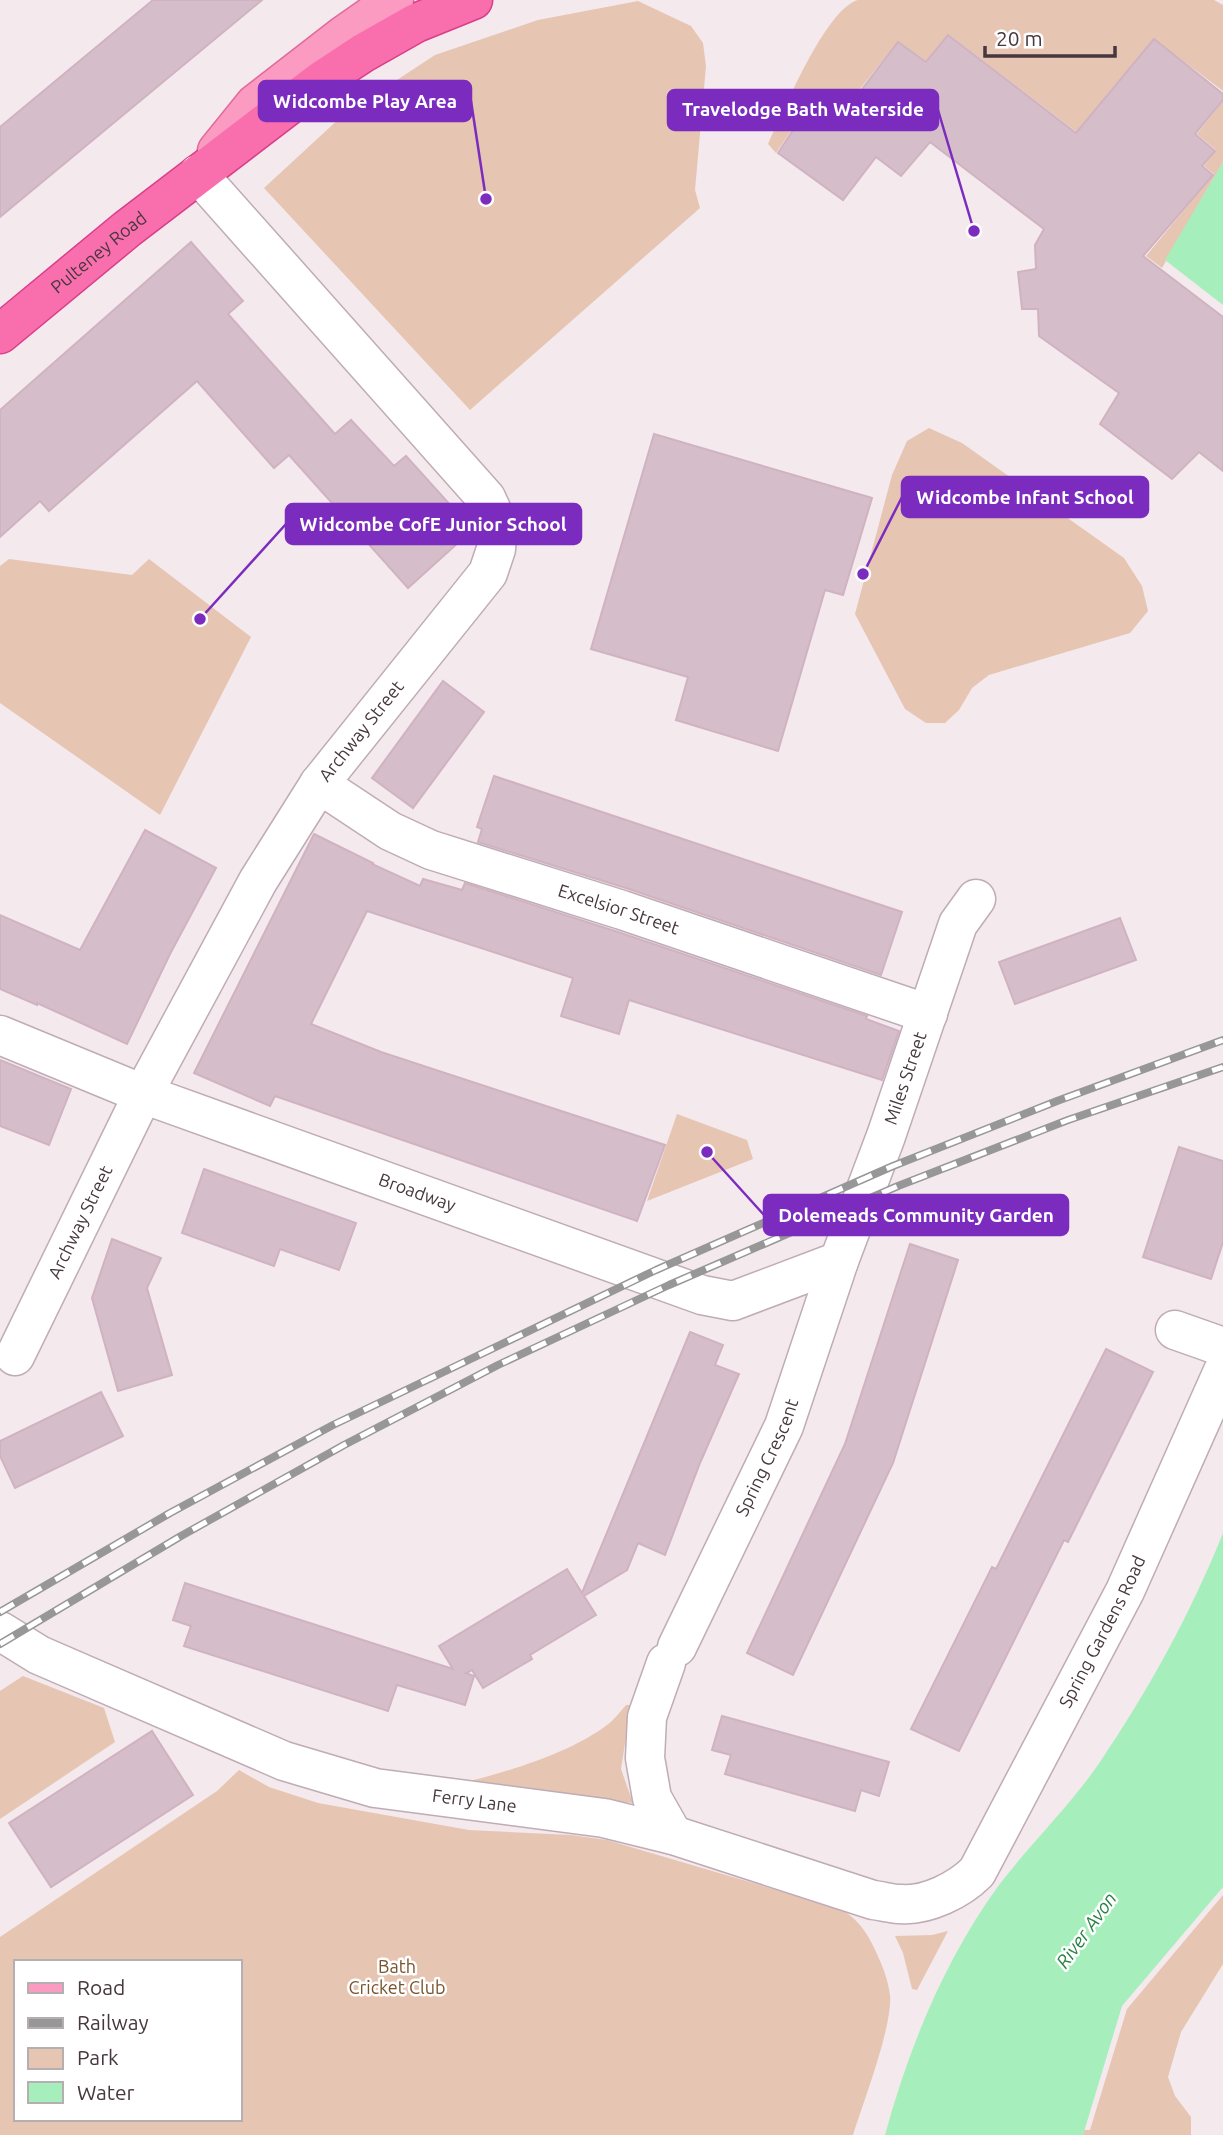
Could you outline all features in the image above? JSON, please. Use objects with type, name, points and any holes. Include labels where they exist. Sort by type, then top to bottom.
[{"type":"highway","name":"Pulteney Road","points":[[0,334],[198,174],[322,80],[416,23],[473,0]]},
{"type":"main road","name":"Pulteney Road","points":[[198,174],[256,104],[344,35],[394,0]]},
{"type":"street","name":"Archway Street","points":[[15,1356],[143,1094],[257,881],[319,784],[488,573],[496,549],[498,524],[486,498],[198,174]]},
{"type":"street","name":"Excelsior Street","points":[[319,784],[390,831],[431,850],[622,910],[929,1014]]},
{"type":"street","name":"Miles Street","points":[[839,1261],[929,1014],[958,923],[976,899]]},
{"type":"street","name":"Broadway","points":[[0,1035],[143,1094],[702,1295],[733,1301],[839,1261]]},
{"type":"street","name":"Spring Crescent","points":[[673,1835],[652,1798],[645,1758],[647,1717],[671,1655],[784,1426],[839,1261]]},
{"type":"street","points":[[1175,1330],[1223,1347]]},
{"type":"street","name":"Spring Gardens Road","points":[[964,1885],[977,1872],[1004,1824],[1125,1591],[1223,1371]]},
{"type":"street","name":"Ferry Lane","points":[[0,1631],[39,1655],[284,1761],[375,1788],[604,1818],[673,1835],[883,1901],[904,1905],[927,1900],[964,1885]]},
{"type":"green space","points":[[858,0],[1214,0],[1223,5],[1223,91],[1154,39],[1107,94],[1099,149],[948,34],[926,61],[898,41],[837,118],[811,101],[776,153],[768,144],[806,64],[832,22],[845,8]]},
{"type":"green space","points":[[638,1],[691,26],[703,43],[706,66],[695,190],[700,208],[470,410],[264,188],[342,116],[435,55],[538,20]]},
{"type":"green space","points":[[1223,101],[1223,162],[1162,268],[1146,256],[1214,174],[1204,166],[1216,150],[1197,134]]},
{"type":"green space","points":[[929,428],[962,443],[1124,558],[1142,586],[1148,611],[1130,633],[989,675],[972,688],[959,710],[945,723],[926,723],[905,709],[855,614],[892,475],[907,441]]},
{"type":"green space","points":[[9,559],[132,575],[149,559],[251,637],[160,815],[0,703],[0,566]]},
{"type":"green space","points":[[677,1114],[747,1140],[753,1159],[647,1201]]},
{"type":"green space","points":[[23,1676],[104,1708],[115,1742],[0,1819],[0,1691]]},
{"type":"green space","points":[[626,1705],[631,1705],[621,1769],[633,1803],[466,1782],[520,1767],[576,1744],[607,1725]]},
{"type":"green space","name":"Bath Cricket Club","points":[[239,1770],[269,1787],[318,1803],[469,1830],[571,1835],[607,1840],[841,1909],[863,1928],[870,1940],[888,1984],[890,2008],[882,2044],[853,2135],[0,2135],[0,1937],[217,1791]]},
{"type":"green space","points":[[1223,1895],[1223,1964],[1181,2032],[1168,2077],[1175,2096],[1191,2117],[1191,2135],[1083,2135],[1084,2130],[1090,2130],[1127,2009]]},
{"type":"green space","points":[[948,1931],[917,1990],[912,1989],[903,1953],[895,1936],[932,1935]]},
{"type":"water","points":[[1223,162],[1223,305],[1165,260]]},
{"type":"water","name":"River Avon","points":[[1223,1533],[1223,1887],[1122,2006],[1083,2135],[885,2135],[917,2037],[962,1943],[999,1885],[1076,1794],[1118,1735],[1183,1622]]},
{"type":"building","points":[[153,0],[262,0],[0,217],[0,127]]},
{"type":"building","points":[[948,35],[1076,133],[1154,39],[1223,94],[1223,100],[1195,134],[1215,151],[1202,166],[1213,175],[1143,256],[1223,317],[1223,471],[1199,452],[1172,479],[1100,424],[1119,393],[1039,336],[1038,309],[1022,309],[1018,272],[1036,269],[1035,245],[1044,229],[930,142],[901,176],[876,157],[843,200],[778,153],[812,101],[837,122],[898,42],[926,62]]},
{"type":"building","points":[[191,242],[243,301],[228,314],[335,434],[351,420],[394,466],[406,456],[462,518],[448,530],[459,542],[408,588],[289,455],[274,468],[197,381],[49,511],[40,501],[0,537],[0,410]]},
{"type":"building","points":[[654,434],[872,498],[843,595],[825,590],[778,751],[676,720],[688,677],[591,649]]},
{"type":"building","points":[[443,681],[484,712],[413,808],[372,778]]},
{"type":"building","points":[[494,776],[902,912],[881,975],[629,889],[478,842],[482,829],[477,827]]},
{"type":"building","points":[[145,830],[216,868],[170,954],[127,1044],[0,989],[0,915],[80,950]]},
{"type":"building","points":[[314,834],[420,886],[423,879],[462,890],[465,883],[867,1016],[866,1019],[899,1031],[882,1080],[629,1000],[619,1034],[561,1016],[573,978],[367,911],[311,1024],[381,1052],[665,1145],[637,1221],[275,1096],[270,1106],[194,1073]]},
{"type":"building","points":[[1120,918],[1136,960],[1015,1004],[999,962]]},
{"type":"building","points":[[0,1060],[71,1089],[49,1145],[0,1126]]},
{"type":"building","points":[[1179,1147],[1223,1161],[1223,1242],[1211,1279],[1143,1257]]},
{"type":"building","points":[[204,1169],[356,1223],[339,1270],[280,1249],[274,1266],[182,1233]]},
{"type":"building","points":[[112,1239],[161,1258],[147,1288],[172,1375],[118,1391],[92,1298]]},
{"type":"building","points":[[910,1244],[958,1260],[893,1463],[793,1675],[747,1653],[845,1444]]},
{"type":"building","points":[[690,1332],[723,1345],[715,1365],[739,1374],[700,1463],[665,1555],[638,1543],[627,1570],[584,1596],[596,1615],[530,1655],[532,1659],[483,1688],[472,1670],[466,1673],[474,1676],[465,1705],[397,1685],[388,1711],[184,1646],[191,1626],[173,1620],[185,1583],[453,1669],[439,1646],[567,1569],[582,1593]]},
{"type":"building","points":[[1106,1349],[1153,1372],[1068,1542],[1064,1540],[959,1751],[911,1729],[992,1567],[996,1569]]},
{"type":"building","points":[[101,1392],[123,1436],[15,1488],[0,1456],[0,1441]]},
{"type":"building","points":[[722,1716],[889,1762],[879,1796],[861,1790],[855,1811],[725,1774],[731,1755],[712,1750]]},
{"type":"building","points":[[152,1731],[193,1795],[51,1887],[9,1823]]},
{"type":"railway","points":[[0,1612],[170,1513],[333,1425],[656,1270],[893,1166],[1057,1101],[1223,1040]]},
{"type":"railway","points":[[0,1644],[181,1536],[344,1445],[498,1365],[669,1285],[898,1186],[1068,1120],[1223,1067]]},
{"type":"place","name":"Widcombe Play Area","points":[[486,199]]},
{"type":"place","name":"Travelodge Bath Waterside","points":[[974,231]]},
{"type":"place","name":"Widcombe Infant School","points":[[863,574]]},
{"type":"place","name":"Widcombe CofE Junior School","points":[[200,619]]},
{"type":"place","name":"Dolemeads Community Garden","points":[[707,1152]]}]
